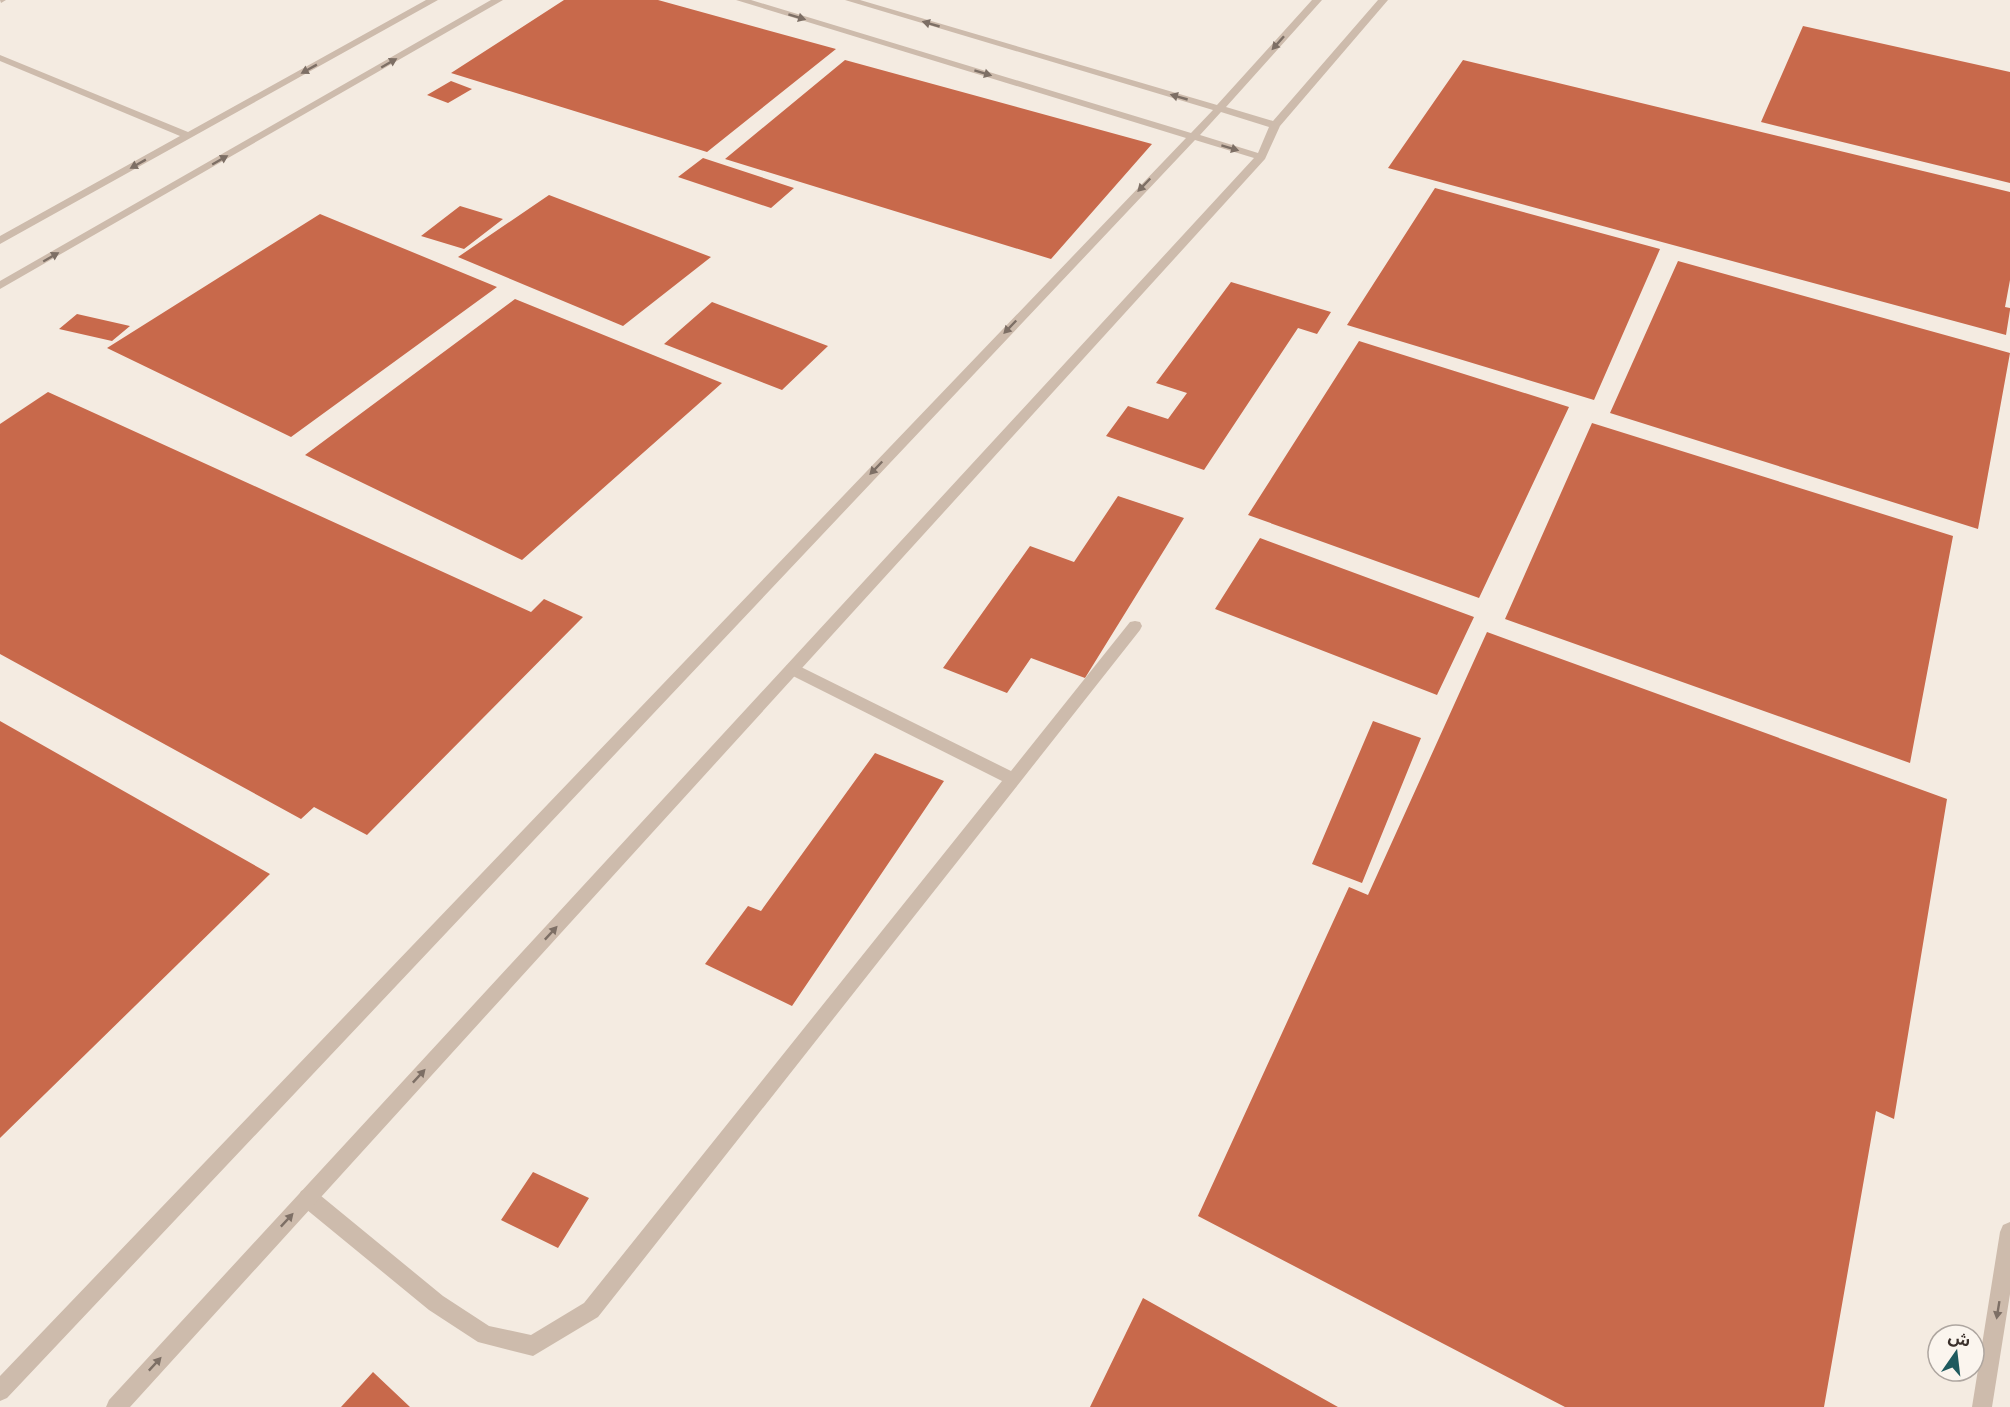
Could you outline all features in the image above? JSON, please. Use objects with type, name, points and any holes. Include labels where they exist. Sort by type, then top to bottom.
[{"type":"street","points":[[0,241],[433,0]]},
{"type":"street","points":[[0,286],[498,0]]},
{"type":"street","points":[[741,0],[1261,157]]},
{"type":"street","points":[[850,0],[1275,125]]},
{"type":"street","points":[[0,1391],[1219,109],[1317,0]]},
{"type":"street","points":[[116,1407],[1261,157],[1275,125],[1383,0]]},
{"type":"street","points":[[0,58],[188,136]]},
{"type":"street","points":[[308,1198],[435,1303],[485,1335],[533,1346],[591,1310],[1135,626]]},
{"type":"street","points":[[792,669],[1012,779]]},
{"type":"street","points":[[1982,1407],[2010,1232]]},
{"type":"building","points":[[564,0],[658,0],[836,49],[707,152],[451,73]]},
{"type":"building","points":[[1803,26],[2010,72],[2010,183],[1761,122]]},
{"type":"building","points":[[845,60],[1152,144],[1051,259],[725,159]]},
{"type":"building","points":[[1463,60],[2010,192],[2010,280],[2005,307],[2010,310],[2006,335],[1388,168]]},
{"type":"building","points":[[451,81],[472,89],[448,103],[427,95]]},
{"type":"building","points":[[703,158],[794,188],[771,208],[678,177]]},
{"type":"building","points":[[1435,188],[1660,249],[1594,400],[1347,325]]},
{"type":"building","points":[[549,195],[711,257],[623,326],[458,257]]},
{"type":"building","points":[[460,206],[503,219],[464,249],[421,236]]},
{"type":"building","points":[[320,214],[497,287],[291,437],[107,348]]},
{"type":"building","points":[[1678,261],[2010,353],[1978,529],[1610,413]]},
{"type":"building","points":[[1231,282],[1331,312],[1317,334],[1298,328],[1204,470],[1106,436],[1128,406],[1168,419],[1187,393],[1156,383]]},
{"type":"building","points":[[515,299],[722,383],[522,560],[305,455]]},
{"type":"building","points":[[712,302],[828,346],[782,390],[664,344]]},
{"type":"building","points":[[77,314],[130,326],[112,341],[59,329]]},
{"type":"building","points":[[1359,341],[1569,407],[1479,598],[1248,515]]},
{"type":"building","points":[[48,392],[531,612],[544,599],[583,617],[367,835],[314,807],[301,819],[0,654],[0,424]]},
{"type":"building","points":[[1592,423],[1953,536],[1910,763],[1505,619]]},
{"type":"building","points":[[1118,496],[1184,518],[1085,678],[1031,658],[1007,693],[943,668],[1030,546],[1074,562]]},
{"type":"building","points":[[1260,538],[1474,617],[1437,695],[1215,609]]},
{"type":"building","points":[[1487,632],[1947,799],[1894,1119],[1876,1111],[1824,1407],[1565,1407],[1198,1216],[1349,887],[1368,895]]},
{"type":"building","points":[[0,721],[270,874],[0,1138]]},
{"type":"building","points":[[1373,721],[1421,738],[1362,883],[1312,864]]},
{"type":"building","points":[[875,753],[944,781],[792,1006],[705,964],[748,906],[761,911]]},
{"type":"building","points":[[533,1172],[589,1198],[558,1248],[501,1220]]},
{"type":"building","points":[[1143,1298],[1338,1407],[1090,1407]]},
{"type":"building","points":[[373,1372],[410,1407],[341,1407]]}]
